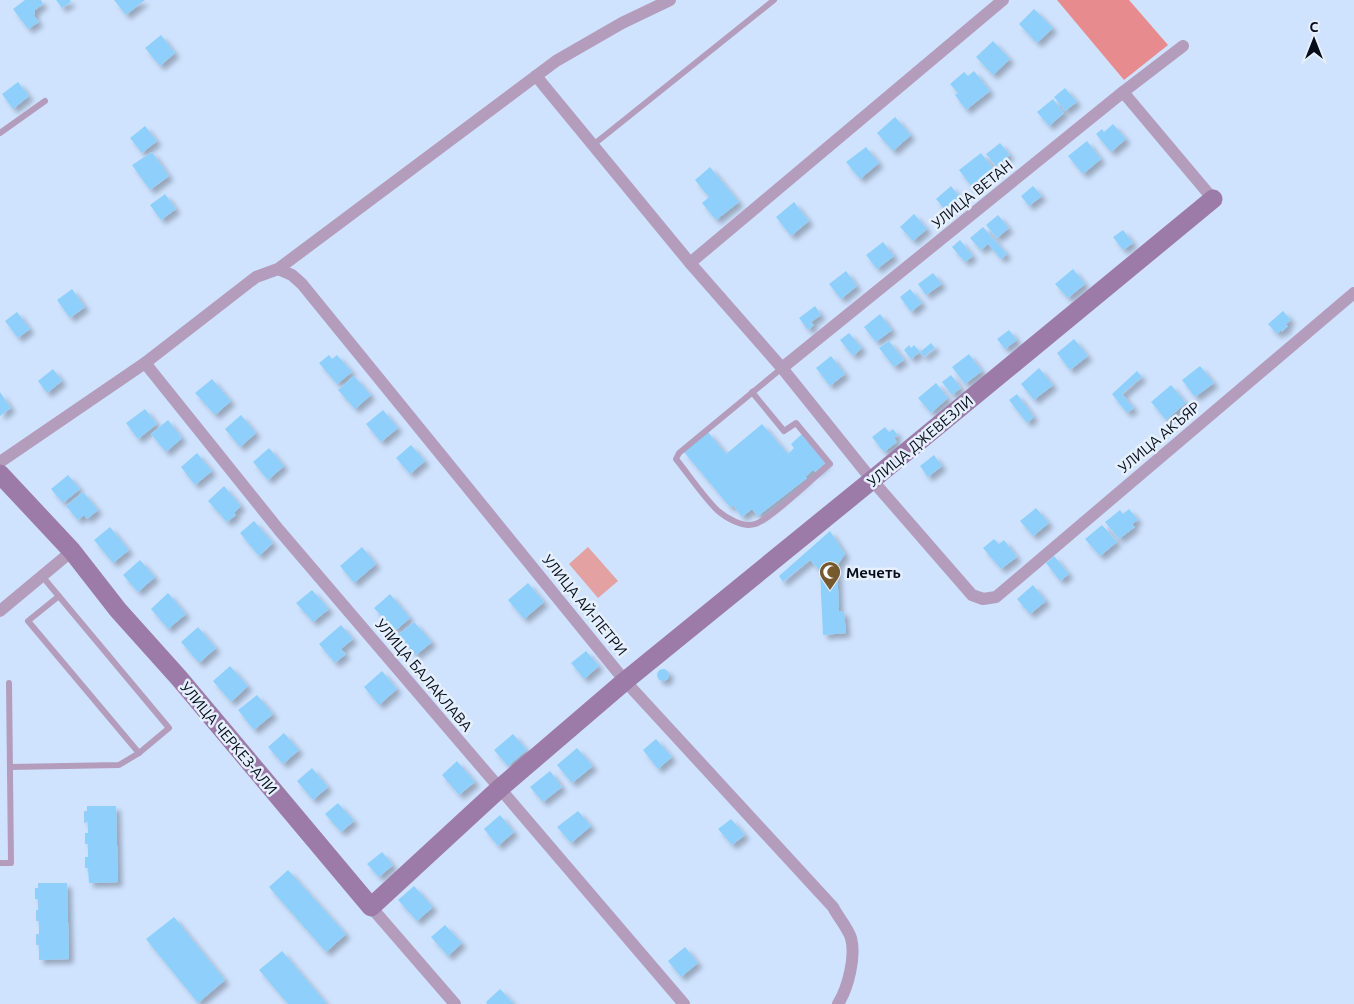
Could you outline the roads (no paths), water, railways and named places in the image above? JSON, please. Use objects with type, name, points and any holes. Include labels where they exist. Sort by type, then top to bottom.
[{"type":"street","points":[[0,462],[145,363],[256,277],[278,269],[556,61],[670,0]]},
{"type":"street","points":[[690,264],[1003,0]]},
{"type":"street","name":"УЛИЦА ВЕТАН","points":[[782,368],[1123,92],[1183,46]]},
{"type":"street","points":[[536,76],[690,264],[782,368],[872,480]]},
{"type":"street","points":[[1123,92],[1213,199]]},
{"type":"street","name":"УЛИЦА ДЖЕВЕЗЛИ","points":[[371,907],[499,789],[625,681],[1213,199]]},
{"type":"street","name":"УЛИЦА АЙ-ПЕТРИ","points":[[278,269],[292,275],[302,284],[625,681],[833,907],[851,938],[852,967],[838,1004]]},
{"type":"street","name":"УЛИЦА АКЪЯР","points":[[872,480],[972,595],[983,599],[996,597],[1354,293]]},
{"type":"street","name":"УЛИЦА БАЛАКЛАВА","points":[[145,363],[280,530],[684,1004]]},
{"type":"street","name":"УЛИЦА ЧЕРКЕЗ-АЛИ","points":[[0,474],[72,551],[118,610],[179,678],[455,1004]]},
{"type":"street","points":[[0,611],[72,551]]},
{"type":"lane","points":[[593,145],[774,0]]},
{"type":"lane","points":[[0,133],[46,100]]},
{"type":"lane","points":[[752,392],[784,431],[796,423],[830,464],[771,514],[755,524],[742,524],[725,517],[716,509],[676,459],[679,453],[752,392],[782,368]]},
{"type":"lane","points":[[10,767],[119,765],[139,753],[169,728],[42,576]]},
{"type":"lane","points":[[59,596],[28,621],[139,753]]},
{"type":"lane","points":[[0,863],[11,863],[9,683]]},
{"type":"place","name":"Мечеть","points":[[830,591]]}]
